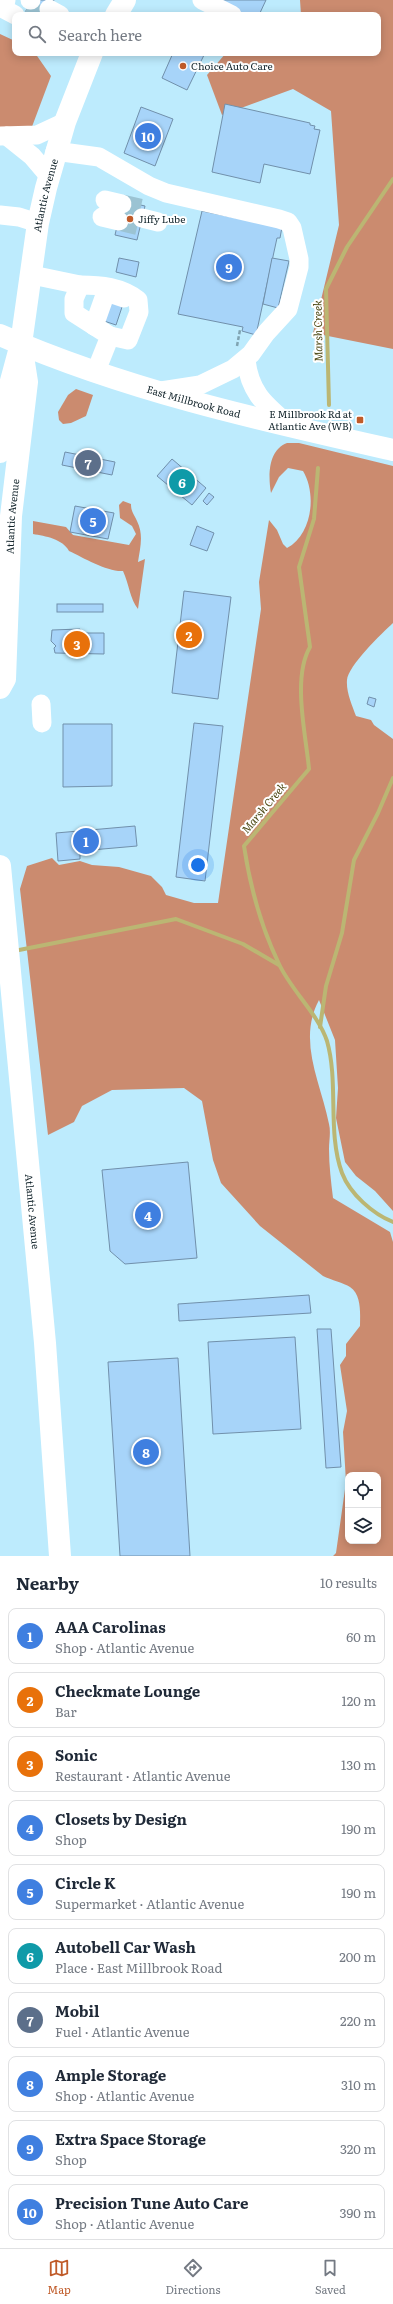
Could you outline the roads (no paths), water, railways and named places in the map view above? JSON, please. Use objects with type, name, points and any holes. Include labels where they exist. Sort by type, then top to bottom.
[{"type":"main road","points":[[118,12],[126,0]]},
{"type":"main road","name":"Atlantic Avenue","points":[[0,452],[8,392],[21,344],[38,223],[55,151],[91,56]]},
{"type":"main road","name":"East Millbrook Road","points":[[0,335],[96,371],[228,413],[393,450]]},
{"type":"main road","name":"Atlantic Avenue","points":[[0,688],[5,679],[11,516],[27,382],[21,344]]},
{"type":"main road","name":"Atlantic Avenue","points":[[0,866],[45,1343],[60,1556]]},
{"type":"lane","points":[[202,0],[226,12]]},
{"type":"lane","points":[[4,136],[37,135],[65,122]]},
{"type":"lane","points":[[4,136],[32,156],[49,176]]},
{"type":"lane","points":[[55,151],[99,157],[163,193],[288,222],[292,228],[299,266],[288,309],[222,376],[200,385],[159,392]]},
{"type":"lane","points":[[0,215],[19,217],[38,223]]},
{"type":"lane","points":[[32,274],[80,285],[100,285],[128,292],[138,300],[139,312],[128,340],[107,333],[74,313],[74,299],[80,285]]},
{"type":"lane","points":[[96,371],[107,333]]},
{"type":"lane","points":[[241,356],[252,388],[259,399],[290,426]]},
{"type":"lane","points":[[41,704],[42,723]]},
{"type":"waterway","name":"Marsh Creek","points":[[329,405],[326,289],[347,247],[393,179]]},
{"type":"waterway","name":"Marsh Creek","points":[[318,468],[314,519],[299,567],[310,647],[302,674],[301,690],[303,724],[309,769],[244,846],[249,876],[267,936],[284,974],[317,1021],[327,1041],[332,1074],[335,1141],[342,1173],[356,1196],[370,1209],[393,1222]]},
{"type":"waterway","points":[[320,1027],[326,986],[342,933],[354,860],[378,813],[393,778]]},
{"type":"waterway","points":[[14,951],[176,919],[243,944],[279,965]]},
{"type":"tunnel","points":[[27,8],[34,12]]},
{"type":"tunnel","points":[[122,204],[144,209]]},
{"type":"tunnel","points":[[119,221],[140,226]]},
{"type":"place","name":"Choice Auto Care","points":[[183,66]]},
{"type":"place","name":"Precision Tune Auto Care","points":[[148,136]]},
{"type":"place","name":"Jiffy Lube","points":[[130,219]]},
{"type":"place","name":"Extra Space Storage","points":[[229,267]]},
{"type":"place","name":"E Millbrook Rd at Atlantic Ave (WB)","points":[[360,420]]},
{"type":"place","name":"Mobil","points":[[88,463]]},
{"type":"place","name":"Autobell Car Wash","points":[[182,482]]},
{"type":"place","name":"Circle K","points":[[93,521]]},
{"type":"place","name":"Checkmate Lounge","points":[[189,635]]},
{"type":"place","name":"Sonic","points":[[77,644]]},
{"type":"place","name":"AAA Carolinas","points":[[86,841]]},
{"type":"place","name":"Closets by Design","points":[[148,1215]]},
{"type":"place","name":"Ample Storage","points":[[146,1452]]}]
